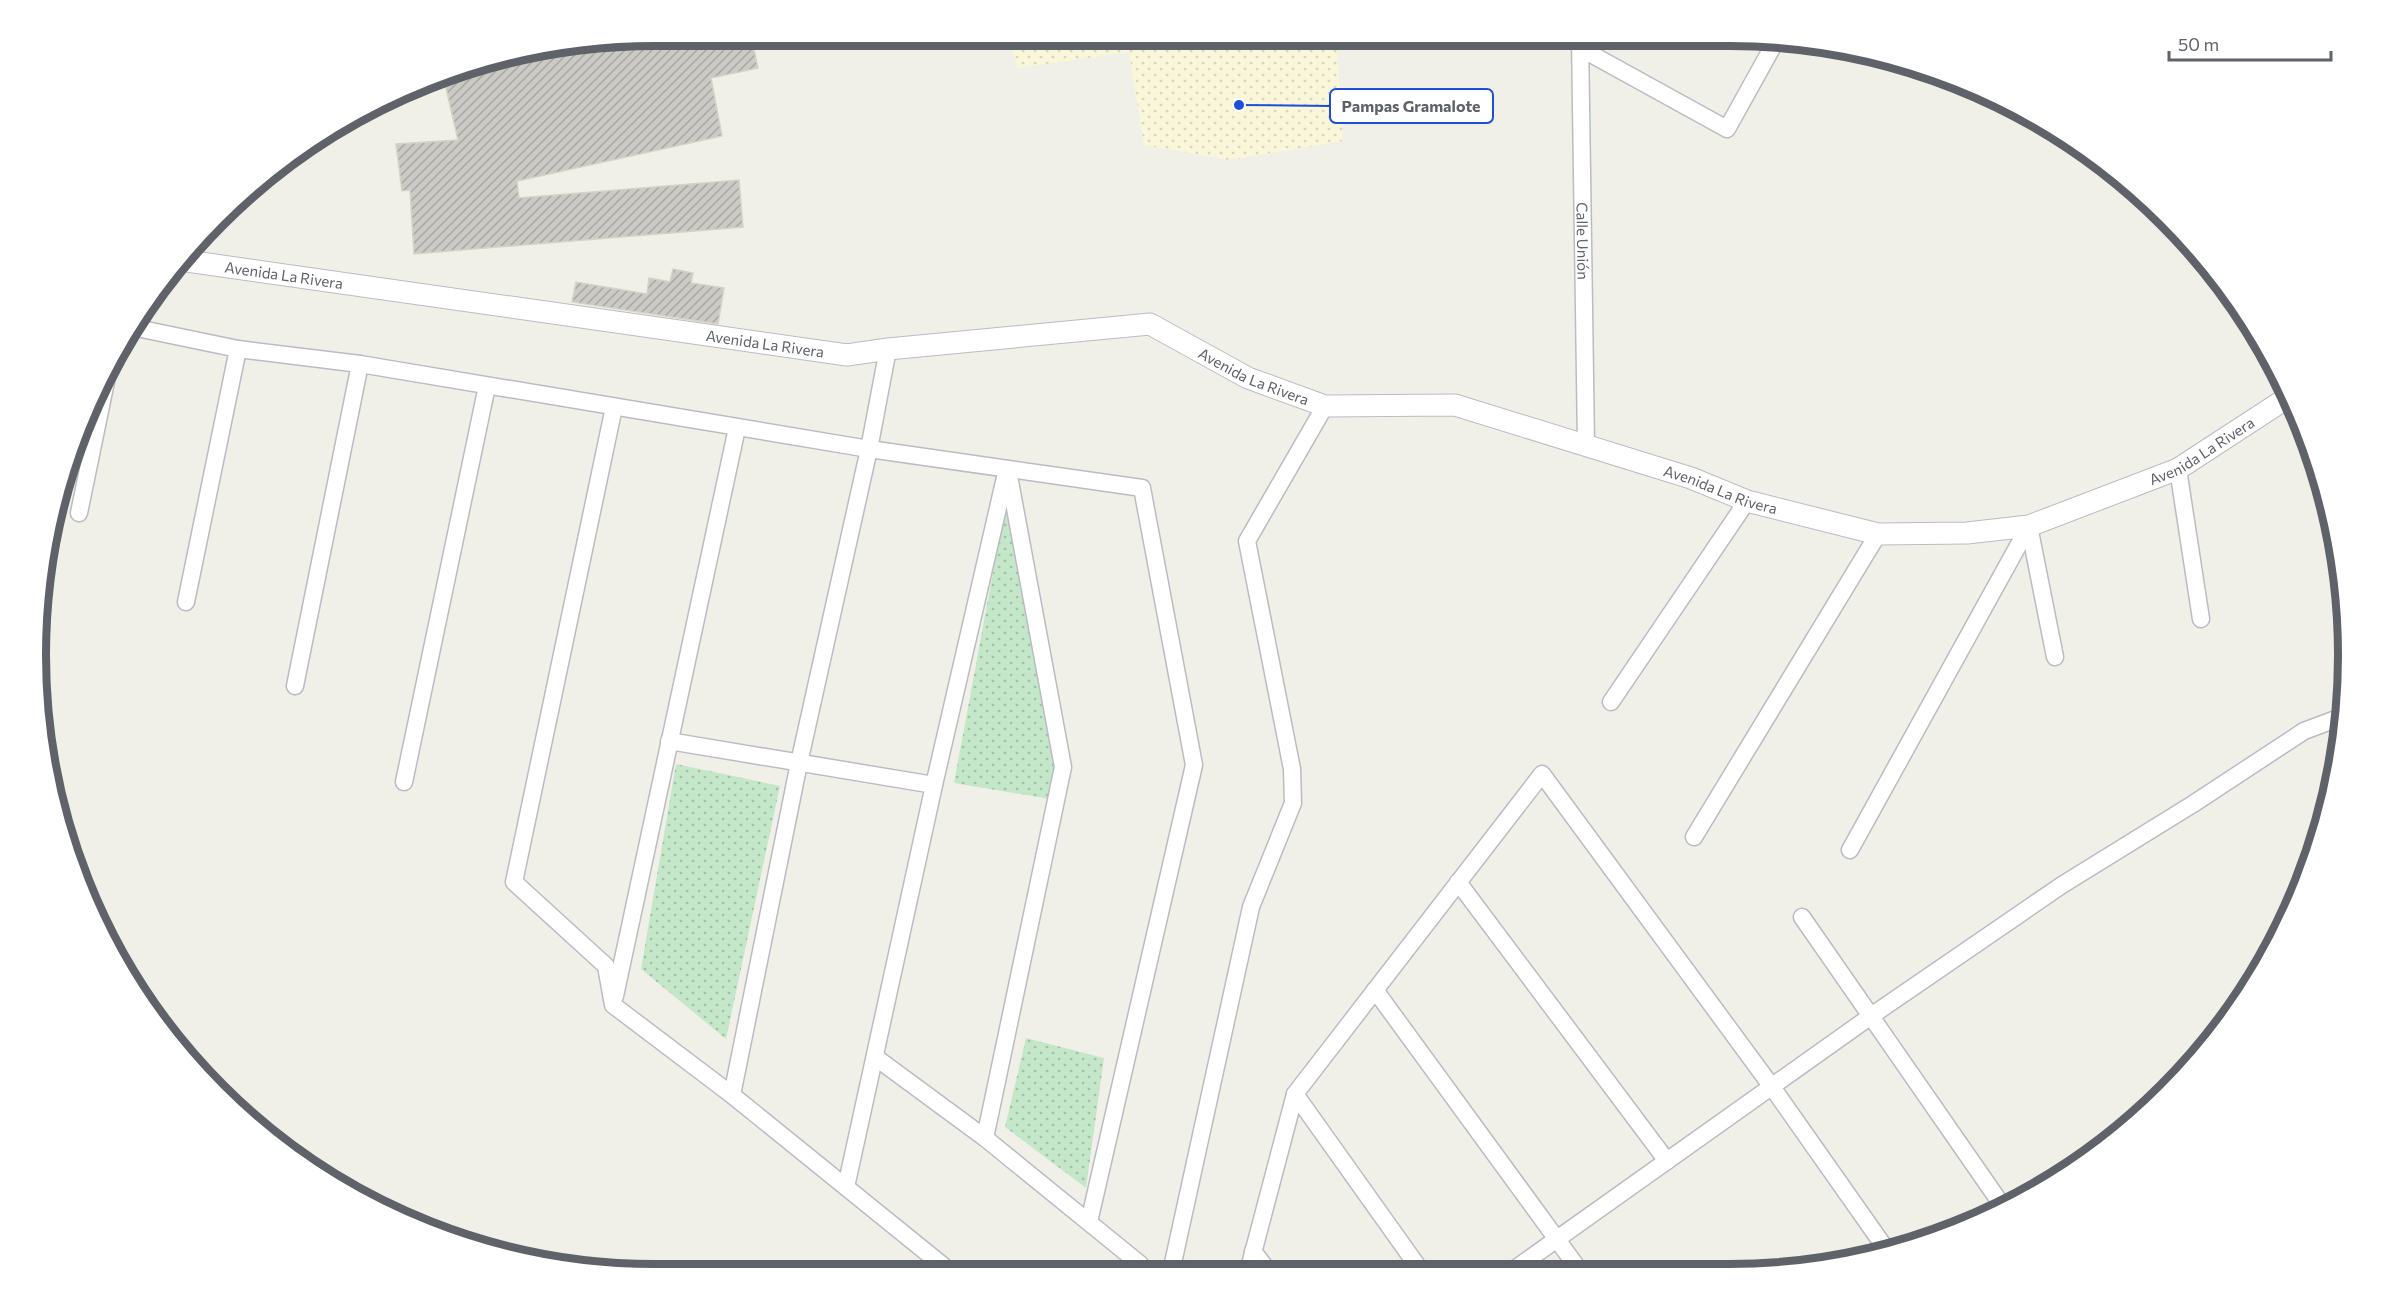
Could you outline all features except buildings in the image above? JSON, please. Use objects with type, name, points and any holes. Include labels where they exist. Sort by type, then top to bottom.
[{"type":"street","name":"Calle Unión","points":[[1580,46],[1586,445]]},
{"type":"street","points":[[1585,46],[1727,129],[1773,48]]},
{"type":"street","name":"Avenida La Rivera","points":[[192,262],[847,355],[1150,324],[1248,378],[1325,406],[1455,405],[1690,478],[1747,501],[1878,534],[1967,533],[2029,526],[2178,469],[2283,401]]},
{"type":"street","points":[[142,329],[238,349],[360,364],[869,449],[1142,488],[1194,765],[1089,1222]]},
{"type":"street","points":[[186,602],[238,349]]},
{"type":"street","points":[[732,1095],[799,763],[869,449],[888,349]]},
{"type":"street","points":[[295,686],[360,364]]},
{"type":"street","points":[[404,782],[487,386]]},
{"type":"street","points":[[79,513],[102,402]]},
{"type":"street","points":[[1173,1264],[1251,907],[1293,803],[1292,769],[1247,541],[1325,406]]},
{"type":"street","points":[[614,407],[514,882],[606,966],[613,1005],[732,1095],[941,1264]]},
{"type":"street","points":[[613,1005],[737,428]]},
{"type":"street","points":[[846,1187],[934,785],[1007,469]]},
{"type":"street","points":[[986,1138],[1063,767],[1007,469]]},
{"type":"street","points":[[2178,469],[2201,619]]},
{"type":"street","points":[[1611,702],[1747,501]]},
{"type":"street","points":[[2029,526],[2055,657]]},
{"type":"street","points":[[1850,850],[2029,526]]},
{"type":"street","points":[[1694,837],[1878,534]]},
{"type":"street","points":[[1522,1264],[1871,1016],[2062,885],[2193,804],[2304,731],[2334,720]]},
{"type":"street","points":[[669,741],[934,785]]},
{"type":"street","points":[[1250,1264],[1294,1094],[1542,774],[1772,1087],[1883,1245]]},
{"type":"street","points":[[1458,882],[1667,1161]]},
{"type":"street","points":[[1802,917],[2000,1202]]},
{"type":"street","points":[[1375,990],[1575,1264]]},
{"type":"street","points":[[875,1057],[986,1138],[1140,1264]]},
{"type":"street","points":[[1294,1094],[1416,1264]]},
{"type":"street","points":[[1253,1251],[1263,1264]]},
{"type":"sand","points":[[1012,46],[1337,46],[1343,141],[1229,160],[1144,145],[1129,52],[1017,68]]},
{"type":"green space","points":[[1006,502],[1057,770],[1050,799],[954,783]]},
{"type":"green space","points":[[676,764],[780,786],[726,1039],[641,969]]},
{"type":"green space","points":[[1026,1038],[1104,1058],[1086,1188],[1005,1127]]},
{"type":"place","name":"Pampas Gramalote","points":[[1239,105]]}]
